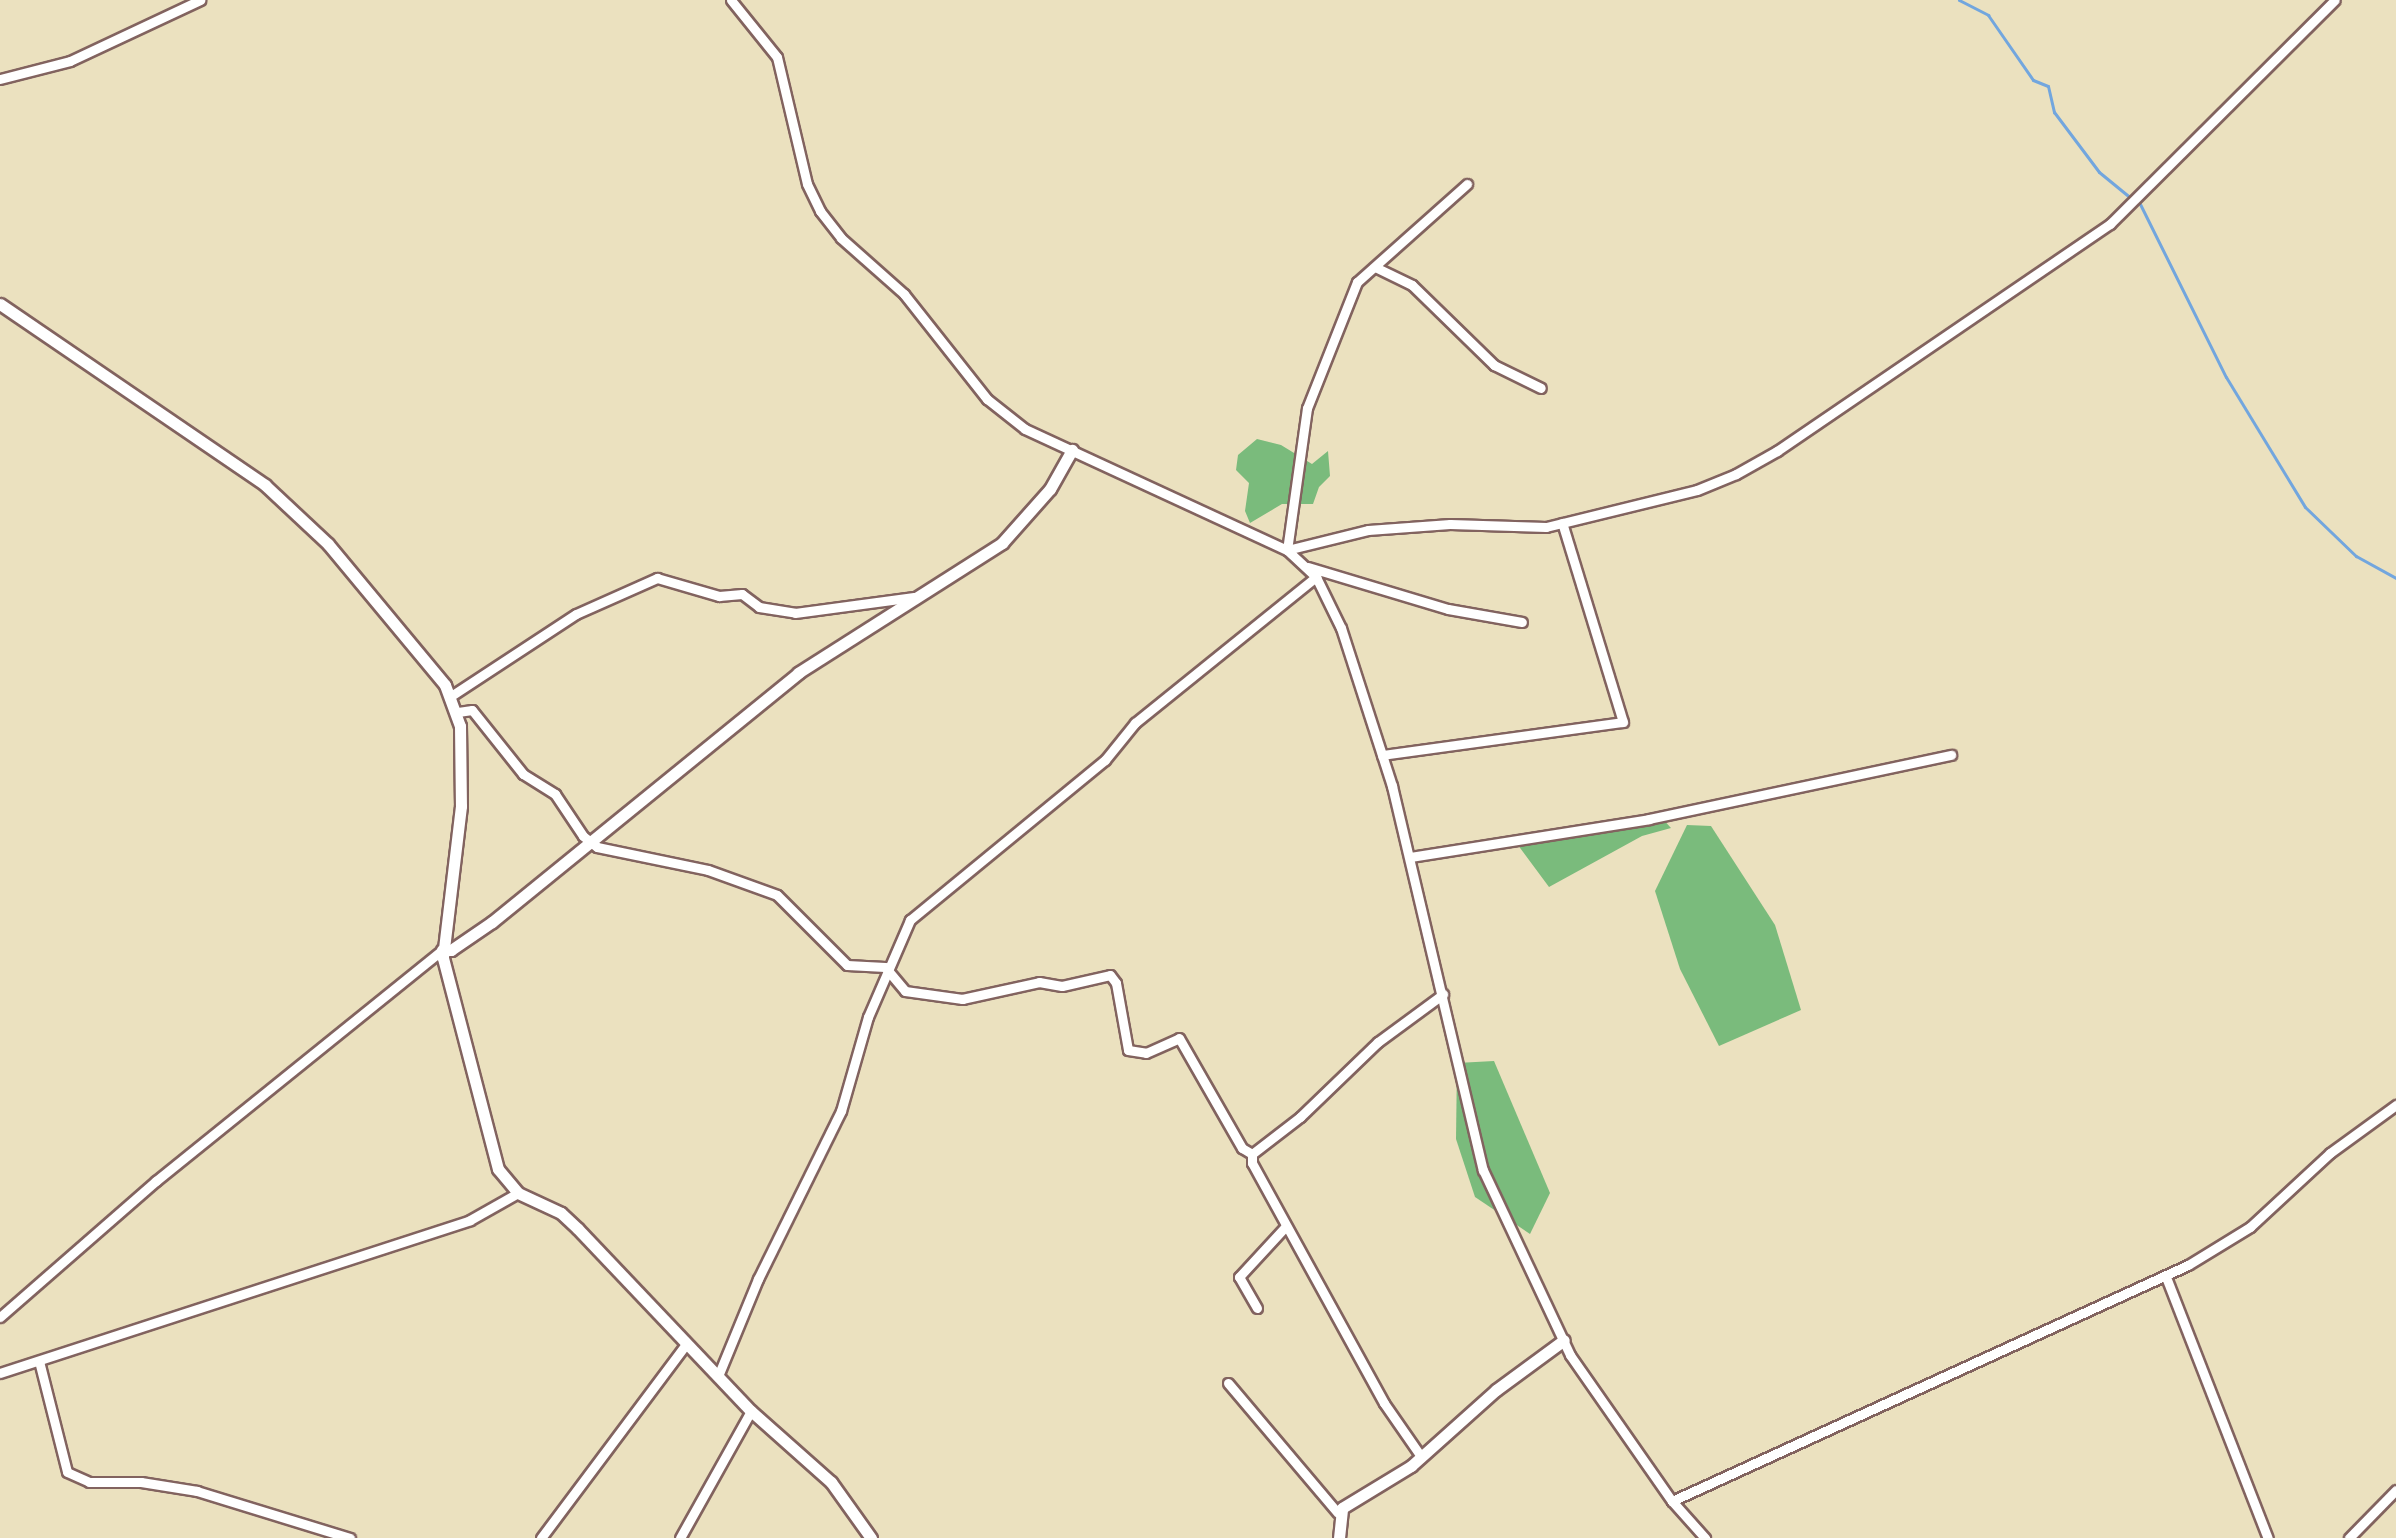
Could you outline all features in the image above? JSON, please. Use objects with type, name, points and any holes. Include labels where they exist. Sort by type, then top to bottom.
[{"type":"street","points":[[0,79],[70,61],[200,0]]},
{"type":"street","points":[[731,0],[777,57],[807,184],[828,225],[904,294],[998,409],[1025,429],[1287,550],[1316,577],[1341,628],[1382,755],[1410,857],[1483,1170],[1564,1340],[1589,1385],[1672,1501],[1705,1538]]},
{"type":"street","points":[[1287,550],[1368,530],[1562,523],[1697,490],[1777,451],[2110,224],[2335,0]]},
{"type":"street","points":[[1287,550],[1307,408],[1357,282],[1467,184]]},
{"type":"street","points":[[1375,267],[1412,285],[1494,365],[1541,388]]},
{"type":"street","points":[[0,304],[265,485],[328,544],[451,696],[458,712],[461,806],[442,950],[492,1156],[518,1193],[561,1213],[751,1411],[831,1482],[871,1538]]},
{"type":"street","points":[[0,1317],[156,1181],[442,950],[451,950],[486,926],[798,673],[1002,543],[1050,489],[1072,450]]},
{"type":"street","points":[[1382,755],[1623,722],[1562,523]]},
{"type":"street","points":[[1305,566],[1448,609],[1522,622]]},
{"type":"street","points":[[718,1376],[758,1279],[841,1111],[859,1040],[910,920],[1105,760],[1135,723],[1316,577]]},
{"type":"street","points":[[451,696],[576,614],[657,578],[719,596],[742,594],[759,607],[795,613],[914,597]]},
{"type":"street","points":[[458,712],[472,710],[523,774],[555,794],[591,842],[603,850],[656,857],[777,895],[847,965],[890,971],[905,991],[962,999],[1039,982],[1062,986],[1110,975],[1116,983],[1128,1050],[1146,1053],[1179,1038],[1242,1148],[1252,1154]]},
{"type":"street","points":[[1410,857],[1649,819],[1951,755]]},
{"type":"street","points":[[1420,1455],[1384,1403],[1252,1163],[1252,1154],[1378,1042],[1443,994]]},
{"type":"street","points":[[1672,1501],[1937,1376],[2166,1277],[2250,1227],[2330,1153],[2396,1105]]},
{"type":"street","points":[[0,1373],[470,1220],[518,1193]]},
{"type":"street","points":[[1257,1308],[1239,1277],[1286,1226]]},
{"type":"street","points":[[2166,1277],[2268,1538]]},
{"type":"street","points":[[1338,1513],[1420,1455],[1564,1340]]},
{"type":"street","points":[[541,1538],[686,1344]]},
{"type":"street","points":[[39,1361],[67,1472],[89,1482],[141,1482],[197,1491],[350,1538]]},
{"type":"street","points":[[1228,1383],[1338,1513],[1339,1538]]},
{"type":"street","points":[[680,1538],[751,1411]]},
{"type":"street","points":[[2349,1538],[2396,1490]]},
{"type":"green space","points":[[1257,439],[1281,445],[1312,464],[1328,451],[1330,476],[1319,487],[1313,504],[1282,504],[1250,523],[1245,511],[1249,483],[1236,470],[1238,455]]},
{"type":"green space","points":[[1661,817],[1671,828],[1642,836],[1549,887],[1515,841]]},
{"type":"green space","points":[[1687,825],[1711,826],[1775,925],[1801,1010],[1719,1046],[1680,969],[1655,891]]},
{"type":"green space","points":[[1494,1061],[1550,1193],[1530,1234],[1475,1197],[1456,1139],[1457,1063]]},
{"type":"waterway","points":[[1959,0],[1988,15],[2033,80],[2048,86],[2054,112],[2099,172],[2132,199]]},
{"type":"waterway","points":[[2140,204],[2226,377],[2305,507],[2356,556],[2396,578]]}]
